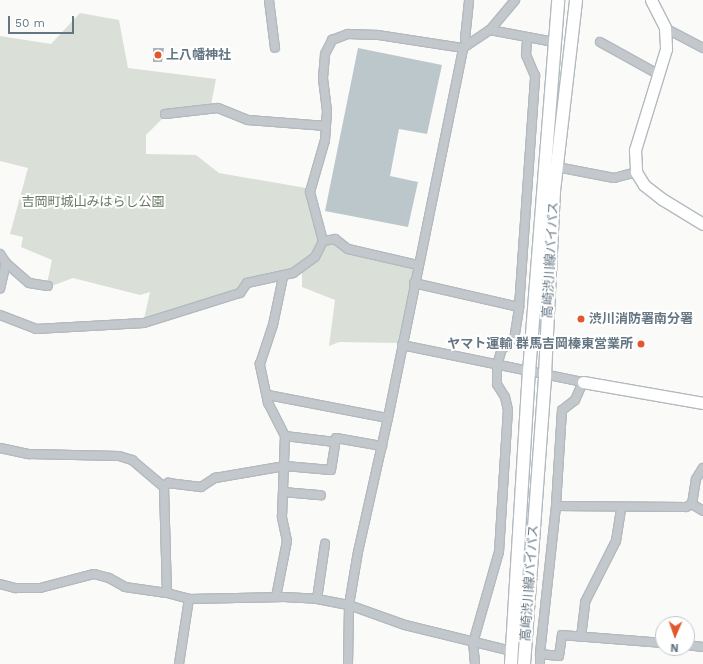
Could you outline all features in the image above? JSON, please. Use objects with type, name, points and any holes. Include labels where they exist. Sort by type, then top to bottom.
[{"type":"main road","name":"高崎渋川線バイパス","points":[[511,664],[529,372],[558,0]]},
{"type":"main road","name":"高崎渋川線バイパス","points":[[524,664],[545,375],[557,167],[576,0]]},
{"type":"street","points":[[269,0],[275,48]]},
{"type":"street","points":[[348,664],[350,605],[358,552],[388,418],[414,283],[465,47],[469,0]]},
{"type":"street","points":[[0,315],[36,329],[144,323],[240,293],[247,283],[283,277],[305,266],[315,257],[323,241],[310,192],[325,140],[327,111],[323,78],[326,54],[332,40],[348,34],[378,35],[465,47],[490,30],[515,0]]},
{"type":"street","points":[[651,0],[665,28],[666,49],[635,150],[636,172],[644,185],[662,199],[703,224]]},
{"type":"street","points":[[665,28],[703,48]]},
{"type":"street","points":[[490,30],[527,39],[554,42]]},
{"type":"street","points":[[475,664],[473,643],[499,552],[508,410],[505,397],[498,384],[497,365],[502,349],[514,340],[519,307],[535,76],[526,55],[527,39]]},
{"type":"street","points":[[600,42],[658,74]]},
{"type":"street","points":[[165,114],[218,108],[248,120],[326,126]]},
{"type":"street","points":[[557,167],[614,178],[636,172]]},
{"type":"street","points":[[323,241],[335,239],[348,249],[418,265]]},
{"type":"street","points":[[0,254],[6,263],[30,283],[48,286]]},
{"type":"street","points":[[0,288],[6,263]]},
{"type":"street","points":[[276,597],[287,541],[282,517],[285,436],[268,403],[268,395],[260,364],[274,325],[283,277]]},
{"type":"street","points":[[414,283],[519,307]]},
{"type":"street","points":[[402,345],[529,372],[703,403]]},
{"type":"street","points":[[540,664],[556,506],[562,410],[575,400],[583,382]]},
{"type":"street","points":[[268,395],[388,418]]},
{"type":"street","points":[[285,436],[335,442]]},
{"type":"street","points":[[164,487],[168,483],[201,487],[215,478],[285,466],[331,470],[336,438],[382,446]]},
{"type":"street","points":[[0,448],[29,454],[119,456],[132,460],[164,487],[167,593]]},
{"type":"street","points":[[692,504],[696,479],[703,468]]},
{"type":"street","points":[[283,492],[321,495]]},
{"type":"street","points":[[556,506],[621,508],[686,507],[692,504]]},
{"type":"street","points":[[692,504],[703,511]]},
{"type":"street","points":[[581,637],[585,602],[616,541],[621,508]]},
{"type":"street","points":[[317,599],[325,544]]},
{"type":"street","points":[[0,584],[15,588],[40,588],[94,574],[109,578],[125,588],[167,593],[188,599],[276,597],[317,599],[350,605],[405,625],[473,643],[512,651]]},
{"type":"street","points":[[179,664],[188,599]]},
{"type":"street","points":[[540,654],[559,656],[562,635],[655,642]]},
{"type":"green space","name":"吉岡町城山みはらし公園","points":[[80,13],[119,20],[128,68],[216,79],[210,110],[163,118],[146,135],[146,154],[196,155],[219,173],[306,188],[321,240],[335,241],[416,266],[400,343],[339,342],[329,346],[335,300],[302,287],[302,273],[298,269],[144,319],[150,292],[140,295],[73,278],[46,288],[52,260],[21,247],[23,237],[10,234],[28,168],[0,161],[0,36],[51,44]]},
{"type":"shaded area","points":[[358,48],[442,65],[427,134],[399,129],[390,176],[418,182],[408,227],[325,211]]},
{"type":"building","name":"上八幡神社","points":[[153,48],[164,48],[162,62],[153,62]]},
{"type":"place","name":"上八幡神社","points":[[158,55]]},
{"type":"place","name":"渋川消防署南分署","points":[[581,319]]},
{"type":"place","name":"ヤマト運輸 群馬吉岡榛東営業所","points":[[641,344]]}]
